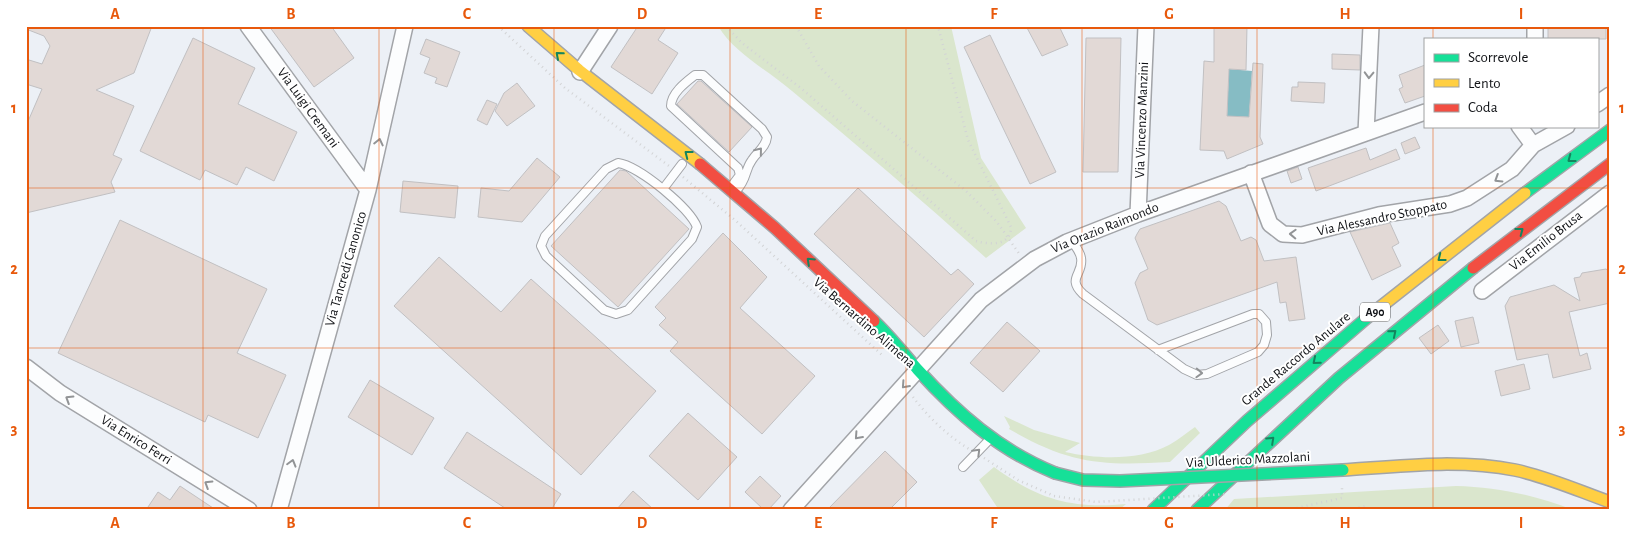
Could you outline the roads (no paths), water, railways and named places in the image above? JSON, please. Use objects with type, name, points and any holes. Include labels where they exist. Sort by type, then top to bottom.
[{"type":"main road","name":"Via Bernardino Alimena","points":[[528,26],[575,78],[669,139],[732,190],[888,334],[918,370]]},
{"type":"main road","points":[[515,29],[533,46]]},
{"type":"main road","name":"Via Bernardino Alimena","points":[[595,98],[679,168],[741,211],[876,336],[918,370]]},
{"type":"main road","name":"Grande Raccordo Anulare","points":[[1154,510],[1246,421],[1382,305],[1610,130]]},
{"type":"main road","name":"A90","points":[[1197,510],[1305,409],[1398,328],[1518,233],[1610,164]]},
{"type":"main road","name":"Via Ulderico Mazzolani","points":[[918,370],[991,438],[1016,456],[1055,473],[1083,480],[1120,481],[1445,464],[1487,466],[1541,477],[1610,502]]},
{"type":"main road","points":[[1203,510],[1210,498]]},
{"type":"street","name":"Via Luigi Cremani","points":[[248,26],[368,190]]},
{"type":"street","name":"Via Tancredi Canonico","points":[[279,510],[368,190],[405,26]]},
{"type":"street","points":[[575,78],[610,26]]},
{"type":"street","name":"Via Vincenzo Manzini","points":[[1138,214],[1146,26]]},
{"type":"street","points":[[1371,26],[1366,133],[1424,112]]},
{"type":"street","points":[[1598,103],[1610,95]]},
{"type":"street","points":[[1521,128],[1533,146]]},
{"type":"street","name":"Via Alessandro Stoppato","points":[[1251,173],[1270,224],[1283,234],[1297,235],[1379,215],[1461,200],[1512,170],[1533,146],[1563,128]]},
{"type":"street","name":"Via Orazio Raimondo","points":[[791,510],[988,293],[1027,264],[1071,240],[1138,214],[1366,133]]},
{"type":"street","name":"Via Emilio Brusa","points":[[1482,291],[1610,193]]},
{"type":"street","name":"Via Enrico Ferri","points":[[26,367],[60,393],[249,510]]},
{"type":"lane","points":[[695,74],[703,75],[762,129],[767,137],[764,146],[750,163],[744,182],[732,190],[739,178],[740,172],[672,106],[671,102],[676,93],[695,74]]},
{"type":"lane","points":[[614,164],[628,165],[662,189],[691,216],[697,231],[692,239],[625,312],[613,314],[604,310],[542,249],[545,236],[606,168],[614,164]]},
{"type":"lane","points":[[662,189],[679,168]]},
{"type":"lane","points":[[1071,240],[1081,257],[1081,265],[1075,278],[1077,288],[1158,350],[1187,371],[1197,375],[1207,374],[1258,352],[1267,338],[1266,322],[1263,316],[1253,314],[1158,350]]},
{"type":"lane","points":[[963,467],[991,438]]},
{"type":"water","points":[[1229,69],[1252,71],[1249,117],[1227,116]]}]
